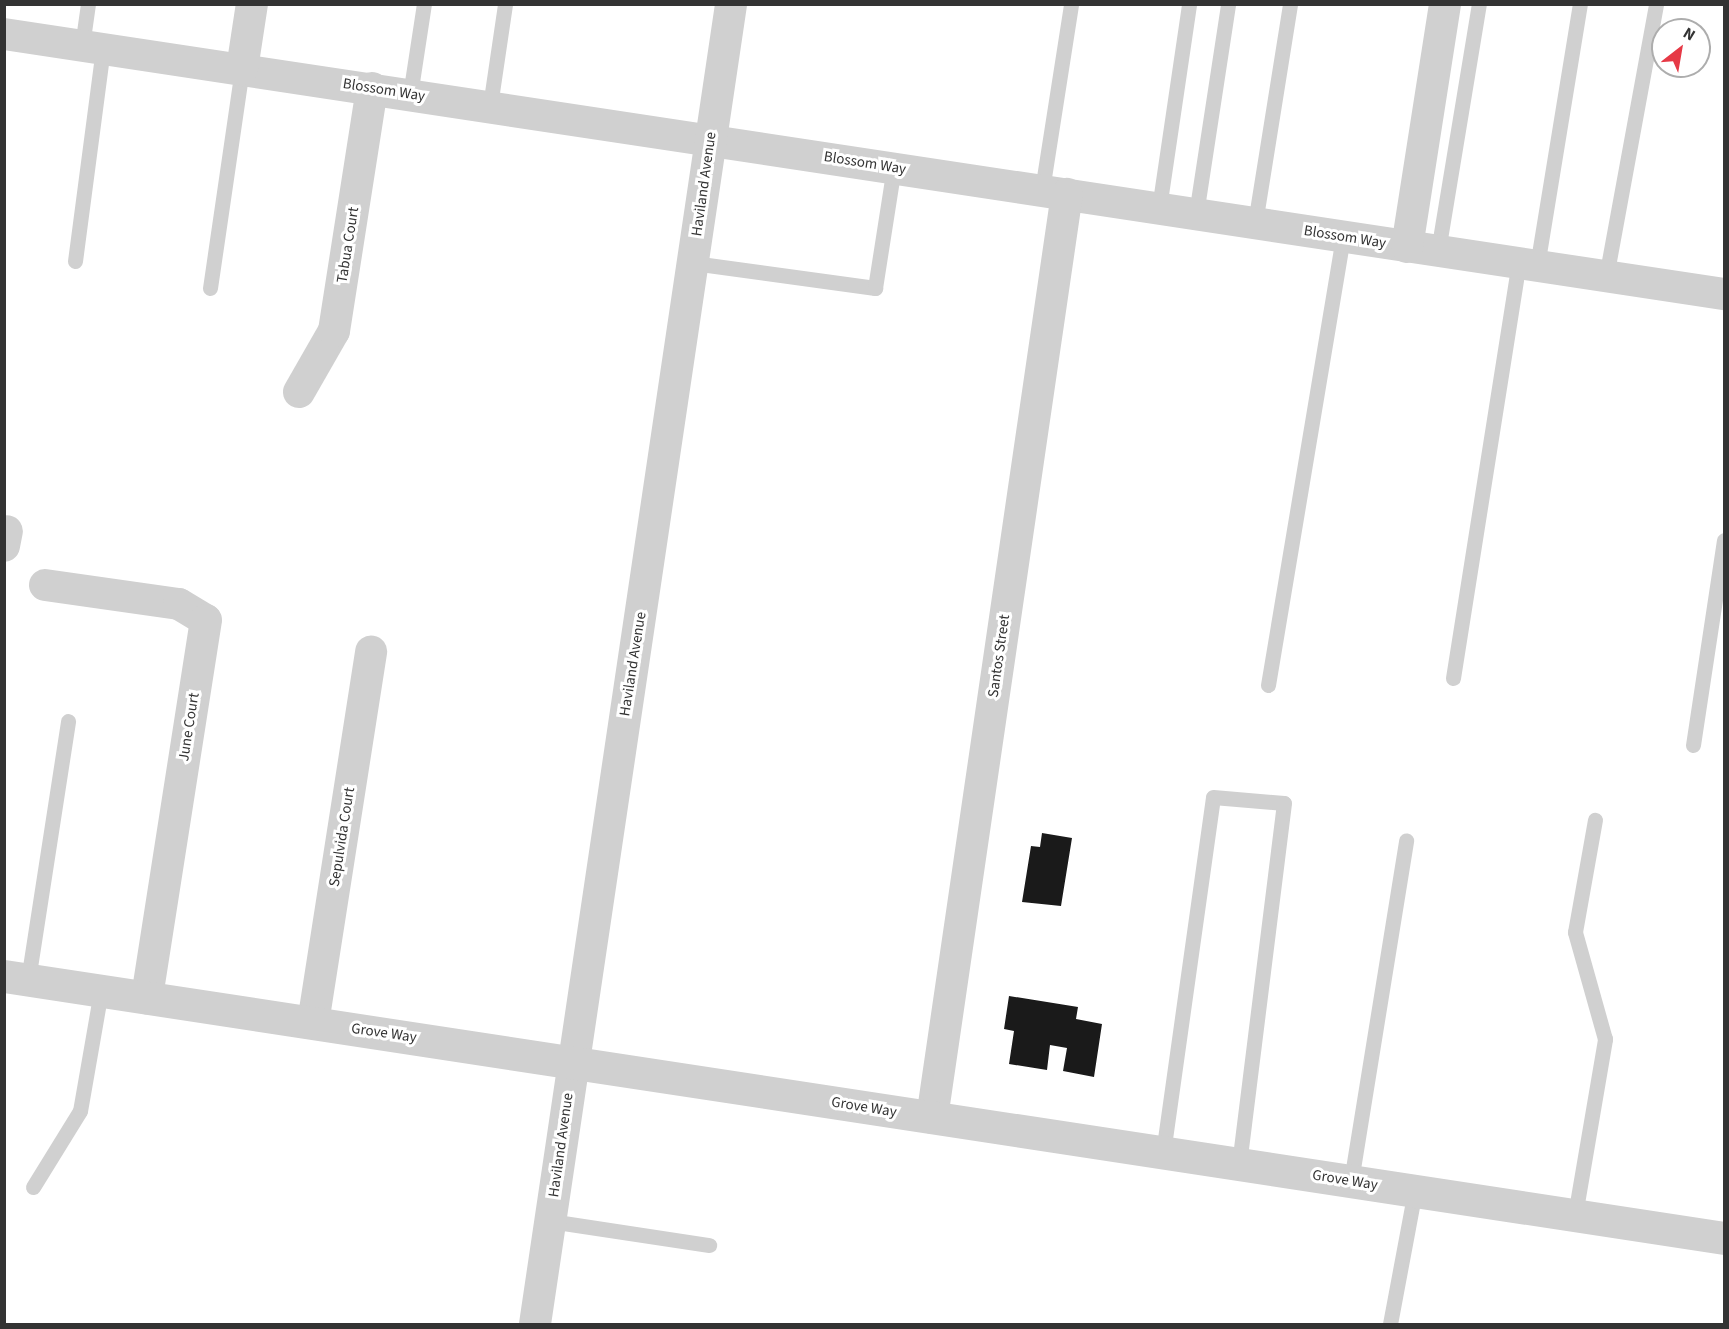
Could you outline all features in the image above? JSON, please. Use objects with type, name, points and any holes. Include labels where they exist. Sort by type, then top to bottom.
[{"type":"street","points":[[242,69],[252,4]]},
{"type":"street","name":"Haviland Avenue","points":[[535,1324],[731,4]]},
{"type":"street","points":[[1407,247],[1445,4]]},
{"type":"street","name":"Blossom Way","points":[[4,34],[1725,294]]},
{"type":"street","name":"Tabua Court","points":[[299,392],[334,331],[372,88]]},
{"type":"street","name":"Santos Street","points":[[932,1118],[1054,192]]},
{"type":"street","name":"June Court","points":[[45,585],[179,604],[206,620],[147,998]]},
{"type":"street","name":"Sepulvida Court","points":[[313,1023],[371,652]]},
{"type":"street","name":"Grove Way","points":[[16,978],[574,1061],[932,1118],[1725,1238]]},
{"type":"lane","points":[[75,261],[93,47],[88,4]]},
{"type":"lane","points":[[410,94],[424,4]]},
{"type":"lane","points":[[490,106],[505,4]]},
{"type":"lane","points":[[1054,192],[1071,4]]},
{"type":"lane","points":[[1159,208],[1190,4]]},
{"type":"lane","points":[[1196,214],[1228,4]]},
{"type":"lane","points":[[1255,223],[1290,4]]},
{"type":"lane","points":[[1438,251],[1479,4]]},
{"type":"lane","points":[[1454,678],[1528,265],[1581,4]]},
{"type":"lane","points":[[1606,277],[1656,4]]},
{"type":"lane","points":[[210,288],[242,69]]},
{"type":"lane","points":[[693,263],[875,288],[894,167]]},
{"type":"lane","points":[[1268,685],[1343,237]]},
{"type":"lane","points":[[1693,745],[1725,540]]},
{"type":"lane","points":[[16,978],[68,720]]},
{"type":"lane","points":[[1163,1153],[1213,797],[1284,803],[1239,1164]]},
{"type":"lane","points":[[1575,1215],[1605,1039],[1575,932],[1595,820]]},
{"type":"lane","points":[[1351,1181],[1406,840]]},
{"type":"lane","points":[[33,1187],[80,1111],[101,991]]},
{"type":"lane","points":[[1390,1324],[1415,1191]]},
{"type":"lane","points":[[550,1221],[710,1245]]},
{"type":"building","points":[[1042,833],[1072,838],[1061,906],[1022,902],[1031,846],[1040,847]]},
{"type":"building","points":[[1009,996],[1078,1007],[1076,1019],[1102,1024],[1094,1077],[1063,1071],[1067,1048],[1050,1045],[1047,1070],[1009,1064],[1014,1031],[1004,1029]]}]
